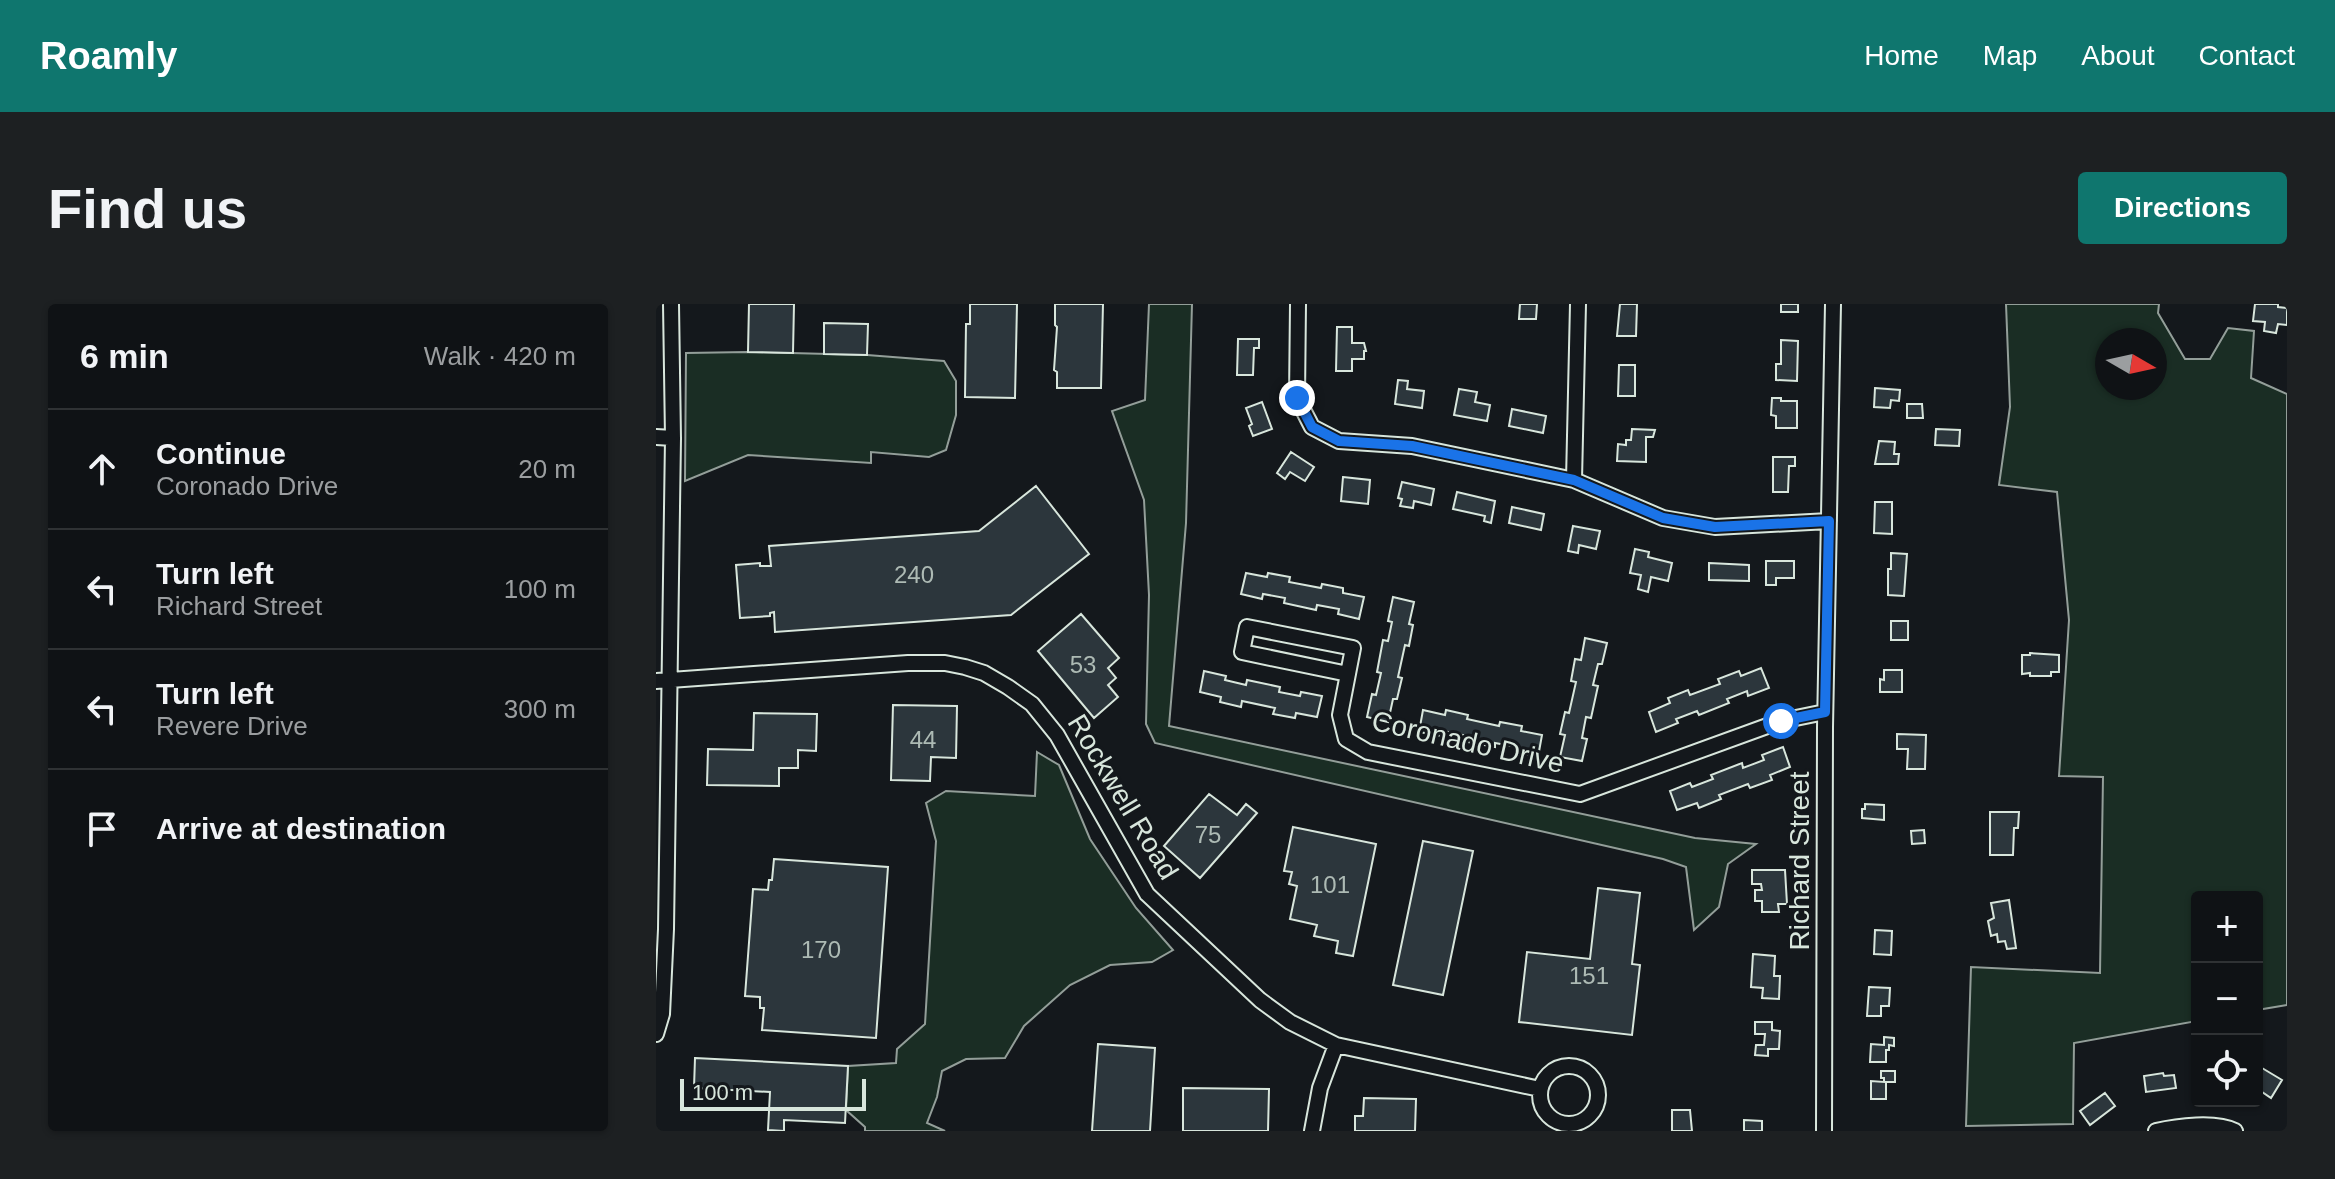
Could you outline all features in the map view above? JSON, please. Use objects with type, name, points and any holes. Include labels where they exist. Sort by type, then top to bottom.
[{"type":"street","points":[[656,1034],[662,1014],[665,972],[663,681],[673,438],[671,304]]},
{"type":"street","points":[[1298,304],[1297,398],[1312,427],[1339,441],[1412,446],[1574,480],[1663,518],[1715,527],[1829,521]]},
{"type":"street","points":[[1574,480],[1578,304]]},
{"type":"street","name":"Richard Street","points":[[1824,1131],[1825,712],[1833,304]]},
{"type":"street","points":[[656,437],[673,438]]},
{"type":"street","name":"Coronado Drive","points":[[1348,674],[1242,652],[1247,627],[1353,648],[1348,674],[1340,715],[1346,739],[1368,752],[1580,794],[1781,721],[1825,712]]},
{"type":"street","name":"Rockwell Road","points":[[663,681],[908,663],[945,663],[984,673],[1032,704],[1051,727],[1147,894],[1260,1000],[1290,1022],[1336,1045],[1540,1089]]},
{"type":"street","points":[[1312,1131],[1320,1088],[1336,1045]]},
{"type":"street","points":[[1575,1066],[1586,1070],[1594,1079],[1598,1101],[1594,1112],[1585,1120],[1563,1124],[1545,1111],[1540,1100],[1540,1089],[1553,1070],[1575,1066]]},
{"type":"street","points":[[2156,1131],[2176,1127],[2226,1126],[2235,1131]]},
{"type":"green space","points":[[1149,304],[1192,304],[1186,523],[1169,726],[1695,838],[1756,844],[1728,864],[1719,907],[1694,930],[1686,867],[1663,859],[1155,743],[1146,724],[1149,595],[1144,500],[1112,411],[1145,400]]},
{"type":"green space","points":[[2006,304],[2159,304],[2158,313],[2167,328],[2095,328],[2095,400],[2167,400],[2167,328],[2185,359],[2210,359],[2228,328],[2254,331],[2251,378],[2287,394],[2287,1005],[2263,1009],[2263,891],[2191,891],[2191,1022],[2074,1043],[2073,1124],[1966,1126],[1971,967],[2100,973],[2103,777],[2059,776],[2069,620],[2057,492],[1999,485],[2010,407]]},
{"type":"green space","points":[[686,353],[867,355],[944,361],[956,381],[956,415],[946,450],[929,457],[871,452],[871,463],[748,455],[685,481]]},
{"type":"green space","points":[[1037,752],[1059,765],[1090,839],[1136,908],[1173,950],[1152,962],[1110,965],[1070,985],[1024,1026],[1005,1058],[966,1059],[942,1071],[937,1097],[927,1123],[945,1131],[865,1131],[865,1127],[846,1110],[848,1066],[896,1063],[897,1049],[925,1024],[936,841],[926,803],[946,791],[1035,796]]},
{"type":"building","points":[[749,304],[794,304],[793,353],[748,352]]},
{"type":"building","points":[[970,304],[1017,304],[1015,398],[965,397],[966,324],[970,324]]},
{"type":"building","points":[[1055,304],[1103,304],[1101,388],[1057,388],[1057,372],[1054,370]]},
{"type":"building","points":[[1520,304],[1537,304],[1536,319],[1519,319]]},
{"type":"building","points":[[1620,304],[1637,304],[1636,336],[1617,336]]},
{"type":"building","points":[[1781,304],[1798,304],[1798,312],[1781,312]]},
{"type":"building","points":[[2255,304],[2278,304],[2278,307],[2287,308],[2287,325],[2278,324],[2276,333],[2264,331],[2265,322],[2253,321]]},
{"type":"building","points":[[824,323],[868,324],[867,355],[824,354]]},
{"type":"building","points":[[1337,327],[1352,327],[1352,343],[1364,343],[1364,359],[1352,359],[1352,371],[1336,371]]},
{"type":"building","points":[[1238,339],[1259,339],[1259,348],[1254,348],[1253,375],[1237,375]]},
{"type":"building","points":[[1781,340],[1798,341],[1797,381],[1776,380],[1776,364],[1781,364]]},
{"type":"building","points":[[1619,365],[1635,365],[1635,396],[1618,396]]},
{"type":"building","points":[[1398,380],[1408,381],[1407,389],[1424,391],[1422,408],[1395,404]]},
{"type":"building","points":[[1875,388],[1900,390],[1899,401],[1891,400],[1890,408],[1874,407]]},
{"type":"building","points":[[1459,389],[1477,392],[1475,402],[1490,405],[1487,421],[1454,415]]},
{"type":"building","points":[[1772,398],[1797,401],[1797,428],[1776,428],[1776,416],[1771,415]]},
{"type":"building","points":[[1262,402],[1272,429],[1253,436],[1246,408]]},
{"type":"building","points":[[1907,404],[1922,404],[1923,418],[1907,418]]},
{"type":"building","points":[[1512,409],[1546,416],[1543,433],[1509,426]]},
{"type":"building","points":[[1632,429],[1655,430],[1653,437],[1646,437],[1646,462],[1617,461],[1618,444],[1626,445],[1626,440],[1631,440]]},
{"type":"building","points":[[1936,429],[1960,430],[1959,446],[1935,445]]},
{"type":"building","points":[[1879,441],[1895,442],[1894,454],[1899,454],[1898,464],[1875,464]]},
{"type":"building","points":[[1291,452],[1314,467],[1305,481],[1290,472],[1285,479],[1277,473]]},
{"type":"building","points":[[1773,457],[1795,457],[1795,466],[1789,466],[1788,492],[1773,492]]},
{"type":"building","points":[[1343,477],[1370,480],[1368,504],[1341,501]]},
{"type":"building","points":[[1402,482],[1434,489],[1431,505],[1414,501],[1413,508],[1400,506],[1402,499],[1398,498]]},
{"type":"building","points":[[1036,486],[1089,554],[1011,615],[775,632],[774,612],[770,616],[740,618],[736,565],[760,563],[760,566],[771,566],[769,546],[979,531]]},
{"type":"building","points":[[1457,492],[1495,501],[1491,523],[1484,521],[1485,516],[1453,509]]},
{"type":"building","points":[[1875,502],[1892,502],[1892,534],[1874,533]]},
{"type":"building","points":[[1512,507],[1544,514],[1541,530],[1509,523]]},
{"type":"building","points":[[1573,526],[1600,531],[1596,549],[1579,545],[1578,553],[1568,551]]},
{"type":"building","points":[[1635,549],[1649,552],[1648,557],[1672,563],[1668,581],[1651,577],[1648,592],[1638,589],[1641,575],[1630,573]]},
{"type":"building","points":[[1891,553],[1907,554],[1904,596],[1888,595]]},
{"type":"building","points":[[1766,561],[1794,561],[1794,578],[1776,578],[1776,585],[1766,585]]},
{"type":"building","points":[[1709,563],[1749,565],[1749,581],[1709,580]]},
{"type":"building","points":[[1246,573],[1290,577],[1289,582],[1321,588],[1322,584],[1343,588],[1343,593],[1364,597],[1359,619],[1338,614],[1339,609],[1317,605],[1316,610],[1284,603],[1285,598],[1263,594],[1262,599],[1241,594]]},
{"type":"building","points":[[1393,597],[1414,602],[1409,624],[1413,625],[1409,646],[1405,645],[1398,677],[1402,678],[1388,722],[1367,717],[1381,673],[1377,672],[1383,640],[1388,641]]},
{"type":"building","points":[[1081,614],[1119,658],[1108,668],[1116,678],[1108,685],[1118,697],[1094,718],[1038,651]]},
{"type":"building","points":[[1891,621],[1908,621],[1908,640],[1891,640]]},
{"type":"building","points":[[1585,638],[1607,643],[1593,685],[1598,686],[1591,718],[1586,717],[1582,738],[1587,739],[1582,761],[1560,757],[1565,735],[1560,734],[1565,712],[1569,713],[1576,682],[1571,681],[1575,659],[1581,660]]},
{"type":"building","points":[[2022,655],[2059,655],[2059,672],[2051,672],[2051,676],[2022,674]]},
{"type":"building","points":[[1761,668],[1769,688],[1748,696],[1747,691],[1727,699],[1729,703],[1699,715],[1697,711],[1676,719],[1678,723],[1656,732],[1649,712],[1670,703],[1668,698],[1688,690],[1690,695],[1720,684],[1718,679],[1739,671],[1741,676]]},
{"type":"building","points":[[1884,670],[1902,670],[1902,692],[1880,692]]},
{"type":"building","points":[[1204,671],[1246,685],[1247,680],[1280,687],[1279,692],[1322,696],[1317,717],[1296,713],[1295,718],[1273,714],[1275,708],[1242,701],[1241,707],[1220,702],[1221,697],[1200,692]]},
{"type":"building","points":[[893,705],[957,706],[956,758],[931,757],[930,781],[891,780]]},
{"type":"building","points":[[1423,710],[1445,715],[1446,710],[1468,715],[1467,719],[1499,726],[1500,722],[1522,726],[1521,731],[1542,735],[1538,757],[1516,752],[1517,747],[1462,741],[1463,735],[1443,731],[1441,736],[1419,732]]},
{"type":"building","points":[[754,713],[817,714],[816,751],[798,750],[798,768],[779,768],[779,786],[707,785],[708,749],[753,750]]},
{"type":"building","points":[[1897,734],[1926,735],[1925,769],[1907,769],[1908,749],[1897,749]]},
{"type":"building","points":[[1783,747],[1790,767],[1770,775],[1772,780],[1750,788],[1748,784],[1719,795],[1721,799],[1699,808],[1697,803],[1677,810],[1670,791],[1713,779],[1711,775],[1742,763],[1743,768],[1764,760],[1762,755]]},
{"type":"building","points":[[1209,794],[1237,815],[1246,804],[1257,813],[1200,878],[1164,846]]},
{"type":"building","points":[[1865,804],[1884,805],[1884,820],[1862,818]]},
{"type":"building","points":[[1990,812],[2019,812],[2018,828],[2014,828],[2013,855],[1990,855]]},
{"type":"building","points":[[1293,827],[1376,844],[1353,956],[1336,953],[1338,941],[1314,936],[1317,925],[1290,919],[1297,886],[1289,884],[1292,872],[1284,871]]},
{"type":"building","points":[[1924,830],[1925,843],[1912,844],[1911,831]]},
{"type":"building","points":[[1423,841],[1473,851],[1443,995],[1393,985]]},
{"type":"building","points":[[774,859],[888,867],[876,1038],[762,1030],[764,1008],[760,1008],[760,997],[745,996],[753,889],[768,890]]},
{"type":"building","points":[[1752,870],[1785,870],[1787,904],[1778,904],[1779,912],[1762,912],[1762,901],[1755,901],[1755,890],[1762,890],[1761,884],[1752,884]]},
{"type":"building","points":[[1598,888],[1640,893],[1632,964],[1640,965],[1632,1035],[1519,1022],[1527,952],[1590,959]]},
{"type":"building","points":[[2009,900],[2016,948],[2007,949],[2005,941],[1998,942],[1997,934],[1991,936],[1988,921],[1994,918],[1991,903]]},
{"type":"building","points":[[1875,930],[1892,931],[1891,955],[1874,954]]},
{"type":"building","points":[[1753,954],[1775,956],[1774,976],[1780,976],[1779,999],[1762,998],[1763,988],[1751,987]]},
{"type":"building","points":[[1869,987],[1890,988],[1889,1006],[1881,1006],[1881,1016],[1867,1016]]},
{"type":"building","points":[[1755,1022],[1772,1022],[1772,1030],[1780,1031],[1779,1049],[1768,1049],[1768,1056],[1755,1055],[1756,1045],[1764,1045],[1765,1034],[1755,1034]]},
{"type":"building","points":[[1884,1037],[1894,1038],[1894,1046],[1889,1045],[1889,1050],[1886,1050],[1886,1062],[1870,1062],[1871,1044],[1884,1045]]},
{"type":"building","points":[[1098,1044],[1155,1048],[1150,1131],[1092,1131]]},
{"type":"building","points":[[695,1058],[848,1066],[845,1123],[784,1120],[784,1131],[768,1130],[770,1092],[694,1088]]},
{"type":"building","points":[[2263,1069],[2282,1080],[2271,1098],[2263,1093]]},
{"type":"building","points":[[1881,1071],[1895,1071],[1895,1082],[1886,1082],[1886,1099],[1871,1099],[1871,1081],[1884,1082]]},
{"type":"building","points":[[2163,1073],[2164,1076],[2174,1075],[2176,1088],[2146,1092],[2144,1076]]},
{"type":"building","points":[[1183,1088],[1269,1089],[1268,1131],[1183,1131]]},
{"type":"building","points":[[2105,1093],[2115,1106],[2090,1125],[2080,1111]]},
{"type":"building","points":[[1364,1098],[1416,1099],[1415,1131],[1355,1131],[1355,1116],[1363,1116]]},
{"type":"building","points":[[1672,1110],[1690,1110],[1692,1131],[1672,1131]]},
{"type":"building","points":[[1744,1120],[1762,1121],[1762,1131],[1744,1131]]},
{"type":"route","points":[[1297,398],[1312,427],[1339,441],[1412,446],[1574,480],[1663,518],[1715,527],[1829,521],[1825,712],[1781,721]]}]
